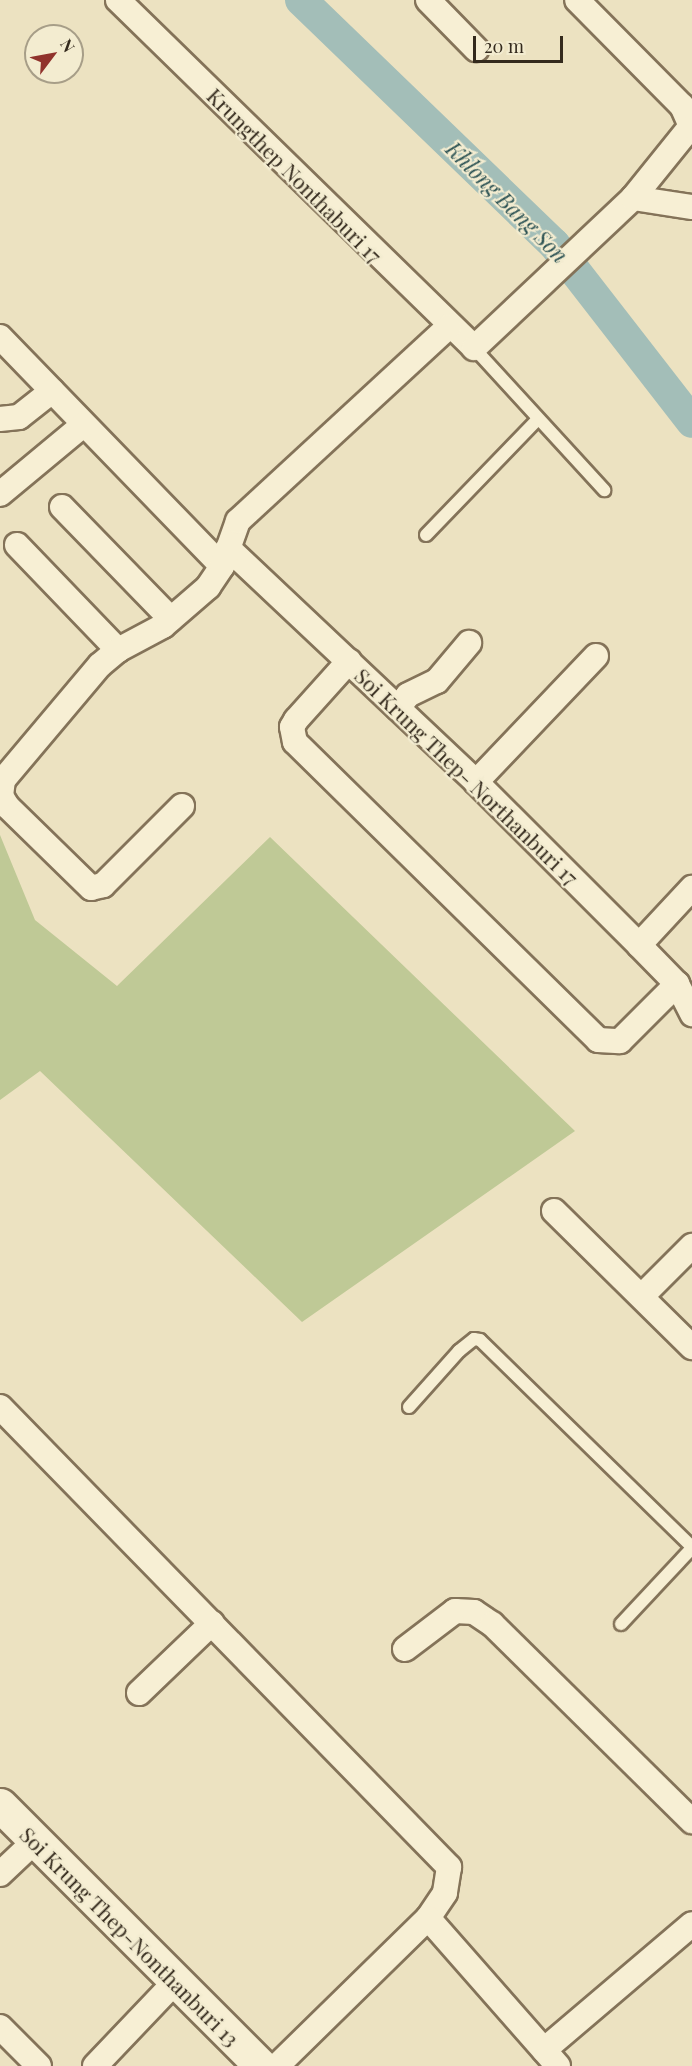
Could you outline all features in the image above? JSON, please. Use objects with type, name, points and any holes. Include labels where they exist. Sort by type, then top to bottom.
[{"type":"street","name":"Krungthep Nonthaburi 17","points":[[118,0],[474,348]]},
{"type":"street","points":[[428,0],[476,49]]},
{"type":"street","points":[[474,348],[633,198],[689,134],[691,115],[577,0]]},
{"type":"street","points":[[633,198],[692,207]]},
{"type":"street","points":[[182,806],[103,885],[91,888],[7,806],[1,796],[3,780],[88,679],[118,650],[171,619],[208,587],[225,557],[238,521],[449,326]]},
{"type":"street","name":"Soi Krung Thep- Northanburi 17","points":[[0,338],[83,425],[225,557],[349,661],[476,782],[677,984],[692,1014]]},
{"type":"street","points":[[0,419],[19,417],[52,391]]},
{"type":"street","points":[[0,494],[83,425]]},
{"type":"street","points":[[62,507],[171,619]]},
{"type":"street","points":[[17,545],[118,650]]},
{"type":"street","points":[[398,708],[408,695],[437,681],[469,643]]},
{"type":"street","points":[[476,782],[596,656]]},
{"type":"street","points":[[349,661],[296,720],[292,727],[295,742],[598,1040],[620,1041],[677,984]]},
{"type":"street","points":[[639,945],[692,888]]},
{"type":"street","points":[[554,1211],[692,1347]]},
{"type":"street","points":[[642,1296],[692,1246]]},
{"type":"street","points":[[0,1407],[449,1867],[445,1893],[428,1918],[277,2066]]},
{"type":"street","points":[[405,1650],[455,1611],[474,1612],[492,1624],[692,1821]]},
{"type":"street","points":[[139,1693],[212,1623]]},
{"type":"street","name":"Soi Krung Thep-Nonthanburi 13","points":[[0,1805],[261,2066]]},
{"type":"street","points":[[0,1874],[35,1841]]},
{"type":"street","points":[[428,1918],[551,2058],[692,1924]]},
{"type":"street","points":[[95,2066],[176,1981]]},
{"type":"street","points":[[0,2027],[39,2066]]},
{"type":"lane","points":[[474,348],[604,490]]},
{"type":"lane","points":[[426,535],[538,419]]},
{"type":"lane","points":[[409,1407],[459,1351],[474,1339],[480,1340],[692,1548],[621,1624]]},
{"type":"green space","points":[[0,835],[35,920],[117,986],[270,837],[575,1131],[302,1322],[40,1071],[0,1100]]},
{"type":"waterway","name":"Khlong Bang Son","points":[[301,0],[554,244],[692,422]]}]
